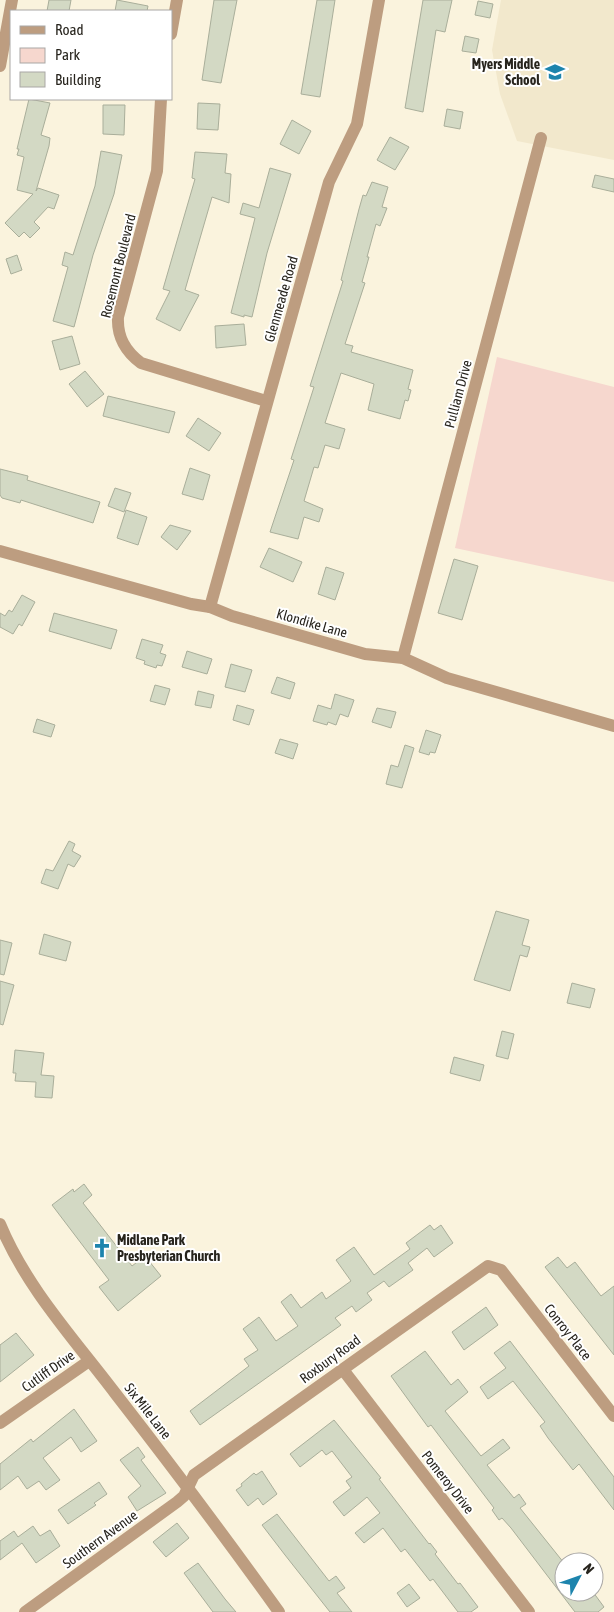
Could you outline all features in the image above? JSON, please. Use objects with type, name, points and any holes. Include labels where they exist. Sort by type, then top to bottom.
[{"type":"street","points":[[172,28],[177,0]]},
{"type":"street","name":"Glenmeade Road","points":[[210,607],[262,426],[266,401],[273,385],[329,182],[357,124],[380,0]]},
{"type":"street","points":[[0,66],[10,11]]},
{"type":"street","name":"Rosemont Boulevard","points":[[160,100],[157,171],[118,316],[119,336],[132,356],[141,363],[266,401]]},
{"type":"street","name":"Pulliam Drive","points":[[403,658],[541,138]]},
{"type":"street","name":"Klondike Lane","points":[[0,551],[191,604],[210,607],[232,616],[365,654],[403,658],[447,678],[614,726]]},
{"type":"street","name":"Six Mile Lane","points":[[0,1224],[26,1275],[89,1361],[188,1486],[279,1612]]},
{"type":"street","name":"Roxbury Road","points":[[188,1486],[194,1475],[344,1371],[363,1353],[480,1270],[488,1266],[496,1267]]},
{"type":"street","name":"Conroy Place","points":[[496,1267],[508,1279],[614,1416]]},
{"type":"street","name":"Cutliff Drive","points":[[0,1423],[89,1361]]},
{"type":"street","name":"Pomeroy Drive","points":[[344,1371],[529,1612]]},
{"type":"street","name":"Southern Avenue","points":[[25,1612],[177,1502],[184,1496],[188,1486]]},
{"type":"shaded area","name":"Myers Middle School","points":[[501,0],[614,0],[614,160],[517,141],[500,94],[492,50]]},
{"type":"green space","points":[[497,357],[614,387],[614,582],[455,548]]},
{"type":"building","points":[[49,0],[71,0],[69,10],[47,10]]},
{"type":"building","points":[[117,0],[148,6],[147,10],[115,10]]},
{"type":"building","points":[[214,0],[237,0],[221,83],[202,80]]},
{"type":"building","points":[[317,0],[335,0],[320,97],[301,94]]},
{"type":"building","points":[[423,0],[452,0],[445,32],[436,30],[423,112],[405,108]]},
{"type":"building","points":[[478,1],[493,4],[490,18],[475,15]]},
{"type":"building","points":[[465,36],[479,39],[476,53],[462,51]]},
{"type":"building","points":[[29,100],[50,103],[41,135],[50,138],[49,146],[36,191],[38,188],[59,195],[54,209],[48,207],[34,222],[40,228],[30,238],[24,232],[19,237],[5,223],[33,194],[17,190],[24,157],[17,155],[19,149],[17,149]]},
{"type":"building","points":[[198,103],[220,104],[218,130],[197,129]]},
{"type":"building","points":[[103,105],[125,105],[124,135],[103,134]]},
{"type":"building","points":[[447,109],[463,112],[460,129],[444,126]]},
{"type":"building","points":[[292,120],[311,131],[299,154],[280,144]]},
{"type":"building","points":[[390,137],[409,147],[395,170],[377,160]]},
{"type":"building","points":[[101,151],[122,155],[114,194],[93,255],[74,327],[53,321],[68,267],[62,265],[65,252],[73,255],[95,186]]},
{"type":"building","points":[[195,152],[227,154],[225,173],[231,174],[229,203],[212,197],[185,290],[199,295],[180,331],[156,319],[170,291],[163,289],[195,179],[192,178]]},
{"type":"building","points":[[270,168],[291,174],[267,253],[252,317],[244,315],[244,317],[231,313],[255,218],[240,214],[243,203],[259,208]]},
{"type":"building","points":[[595,175],[614,179],[614,192],[592,187]]},
{"type":"building","points":[[372,182],[388,187],[382,207],[387,208],[380,226],[376,224],[362,282],[365,283],[345,344],[353,346],[351,352],[413,370],[408,389],[411,390],[408,401],[405,400],[400,419],[368,410],[374,384],[341,373],[325,423],[345,429],[339,449],[325,445],[318,468],[314,467],[304,501],[323,509],[319,522],[304,517],[298,539],[270,532],[294,460],[291,459],[314,387],[310,386],[343,281],[341,280],[363,195],[366,196]]},
{"type":"building","points":[[17,255],[22,270],[11,274],[6,259]]},
{"type":"building","points":[[244,324],[246,345],[216,348],[215,326]]},
{"type":"building","points":[[72,336],[80,364],[60,370],[52,341]]},
{"type":"building","points":[[85,371],[104,394],[87,407],[69,384]]},
{"type":"building","points":[[108,396],[175,412],[169,433],[103,416]]},
{"type":"building","points":[[198,418],[221,433],[209,451],[186,436]]},
{"type":"building","points":[[190,468],[210,475],[203,500],[182,494]]},
{"type":"building","points":[[0,469],[28,476],[27,480],[100,502],[93,523],[21,500],[20,503],[2,498],[0,495]]},
{"type":"building","points":[[115,488],[131,493],[124,512],[108,506]]},
{"type":"building","points":[[126,510],[147,517],[138,545],[117,538]]},
{"type":"building","points":[[170,525],[191,531],[177,550],[161,537]]},
{"type":"building","points":[[269,548],[302,562],[293,582],[260,567]]},
{"type":"building","points":[[454,559],[478,566],[462,620],[438,613]]},
{"type":"building","points":[[326,567],[344,573],[335,600],[318,594]]},
{"type":"building","points":[[22,595],[35,602],[22,626],[19,624],[13,634],[0,627],[0,613],[5,616],[9,610],[12,612]]},
{"type":"building","points":[[54,613],[117,630],[111,649],[49,631]]},
{"type":"building","points":[[142,639],[163,645],[160,653],[166,655],[162,666],[157,665],[156,668],[144,664],[145,661],[136,658]]},
{"type":"building","points":[[187,651],[212,659],[207,674],[182,667]]},
{"type":"building","points":[[231,664],[252,670],[245,692],[225,687]]},
{"type":"building","points":[[277,677],[295,683],[290,699],[271,693]]},
{"type":"building","points":[[155,685],[170,689],[165,705],[150,701]]},
{"type":"building","points":[[198,691],[214,695],[211,708],[195,705]]},
{"type":"building","points":[[335,694],[354,700],[348,717],[340,714],[336,725],[328,722],[327,725],[313,721],[318,705],[331,709]]},
{"type":"building","points":[[237,705],[254,710],[249,725],[233,720]]},
{"type":"building","points":[[377,708],[396,712],[391,728],[372,722]]},
{"type":"building","points":[[37,719],[55,725],[51,737],[33,732]]},
{"type":"building","points":[[426,730],[441,735],[435,753],[430,752],[429,755],[419,752]]},
{"type":"building","points":[[280,739],[298,744],[293,759],[275,753]]},
{"type":"building","points":[[405,745],[414,748],[402,788],[386,784],[391,765],[398,767]]},
{"type":"building","points":[[69,841],[75,844],[72,851],[81,856],[74,867],[68,864],[58,889],[41,883],[46,869],[53,871]]},
{"type":"building","points":[[496,911],[529,920],[522,945],[530,947],[527,957],[520,955],[510,991],[474,980]]},
{"type":"building","points":[[44,934],[71,942],[66,961],[39,954]]},
{"type":"building","points":[[0,940],[12,943],[4,975],[0,974]]},
{"type":"building","points":[[0,981],[14,985],[3,1025],[0,1024]]},
{"type":"building","points":[[572,983],[595,989],[590,1008],[567,1003]]},
{"type":"building","points":[[502,1031],[514,1034],[508,1059],[496,1056]]},
{"type":"building","points":[[15,1050],[44,1053],[41,1075],[54,1076],[52,1098],[35,1097],[36,1082],[15,1081],[16,1073],[13,1073]]},
{"type":"building","points":[[454,1057],[484,1065],[480,1081],[450,1073]]},
{"type":"building","name":"Midlane Park Presbyterian Church","points":[[84,1184],[92,1195],[83,1203],[132,1266],[145,1256],[161,1276],[118,1311],[99,1287],[109,1280],[52,1205],[73,1189],[74,1192]]},
{"type":"building","points":[[430,1225],[434,1230],[441,1225],[453,1243],[434,1257],[427,1248],[408,1263],[413,1270],[389,1287],[384,1281],[367,1293],[372,1300],[356,1312],[352,1306],[335,1318],[341,1325],[200,1425],[190,1411],[249,1366],[244,1359],[258,1350],[243,1329],[259,1317],[276,1341],[298,1326],[281,1302],[291,1294],[301,1308],[322,1292],[326,1299],[351,1281],[336,1260],[354,1247],[374,1275],[410,1249],[406,1243]]},
{"type":"building","points":[[558,1257],[567,1268],[575,1262],[601,1296],[614,1286],[614,1355],[545,1267]]},
{"type":"building","points":[[486,1307],[498,1325],[464,1350],[452,1332]]},
{"type":"building","points":[[16,1333],[34,1355],[0,1382],[0,1345]]},
{"type":"building","points":[[510,1341],[614,1477],[614,1510],[579,1464],[573,1470],[540,1426],[545,1422],[513,1381],[488,1399],[480,1387],[506,1368],[494,1353]]},
{"type":"building","points":[[425,1351],[451,1385],[458,1379],[468,1392],[445,1411],[481,1456],[503,1439],[510,1448],[487,1465],[514,1498],[519,1494],[526,1504],[520,1508],[555,1552],[554,1584],[511,1528],[502,1518],[499,1520],[492,1510],[494,1508],[431,1425],[428,1427],[391,1376]]},
{"type":"building","points":[[74,1409],[97,1441],[81,1452],[71,1437],[43,1458],[60,1480],[46,1490],[39,1481],[27,1489],[18,1476],[0,1490],[0,1464],[31,1439],[33,1442]]},
{"type":"building","points":[[334,1420],[381,1478],[379,1479],[437,1552],[435,1554],[478,1607],[471,1612],[458,1612],[433,1579],[430,1581],[405,1549],[401,1552],[383,1528],[364,1543],[355,1533],[380,1513],[367,1497],[344,1516],[333,1502],[351,1488],[346,1481],[352,1477],[332,1451],[326,1455],[322,1450],[300,1467],[290,1454]]},
{"type":"building","points":[[138,1447],[145,1457],[141,1460],[166,1493],[137,1511],[128,1497],[141,1486],[120,1460]]},
{"type":"building","points":[[262,1471],[277,1494],[263,1505],[258,1498],[248,1506],[236,1490],[254,1473],[256,1475]]},
{"type":"building","points":[[99,1482],[107,1494],[94,1503],[96,1505],[68,1524],[58,1510]]},
{"type":"building","points":[[277,1514],[329,1581],[336,1576],[345,1588],[337,1593],[352,1612],[330,1612],[262,1525]]},
{"type":"building","points":[[177,1523],[189,1538],[166,1557],[153,1542]]},
{"type":"building","points":[[33,1526],[40,1536],[50,1530],[60,1546],[36,1563],[22,1543],[0,1560],[0,1541],[14,1531],[18,1537]]},
{"type":"building","points":[[198,1563],[236,1612],[213,1612],[184,1573]]},
{"type":"building","points":[[409,1584],[420,1598],[407,1607],[397,1593]]},
{"type":"building","points":[[567,1602],[600,1602],[604,1607],[598,1612],[575,1612]]},
{"type":"place","name":"Myers Middle School","points":[[555,72]]},
{"type":"place","name":"Midlane Park Presbyterian Church","points":[[102,1248]]}]
